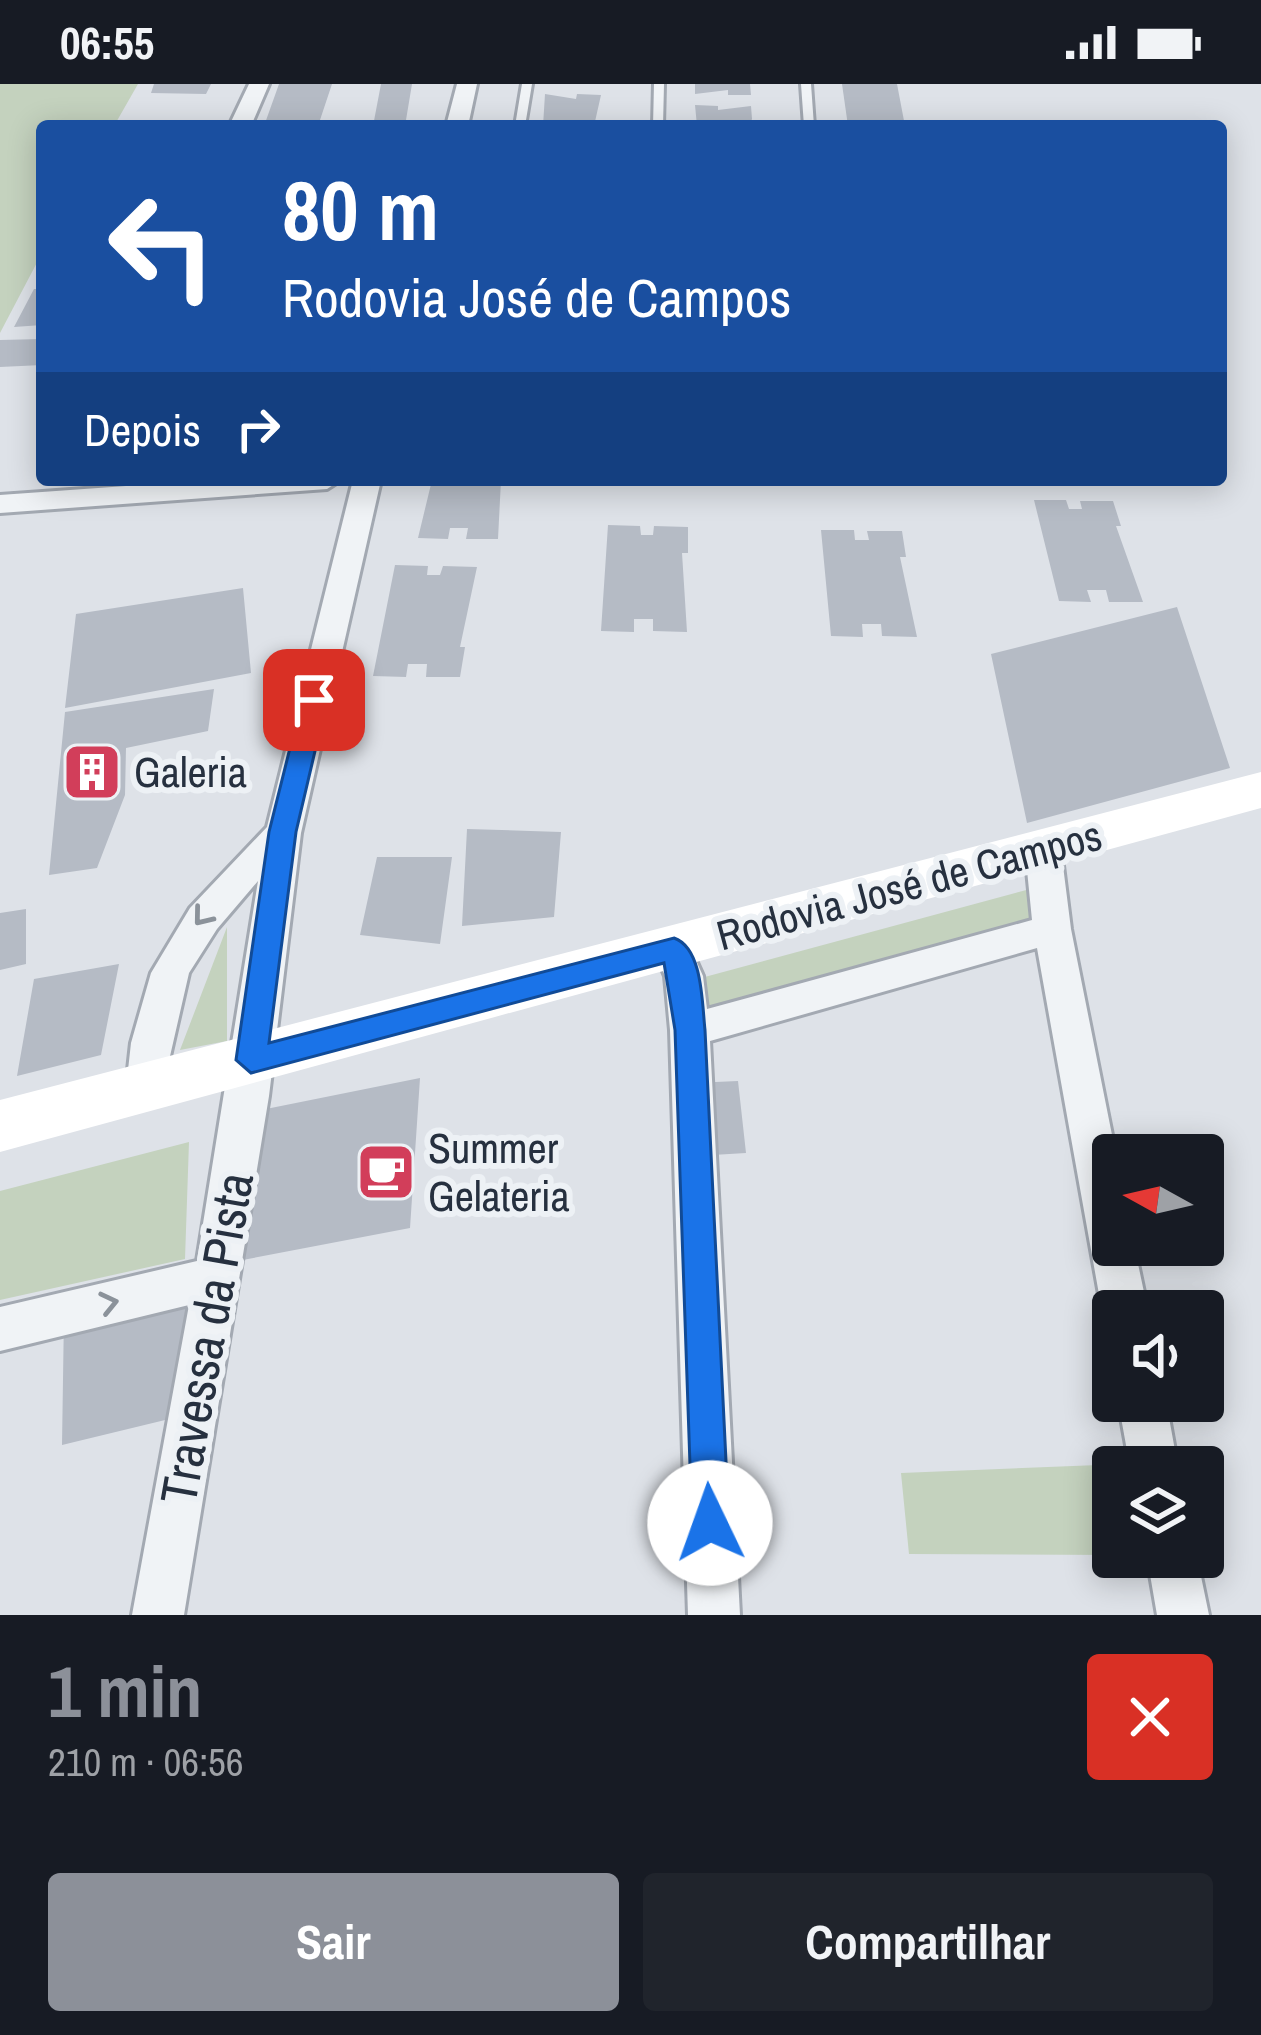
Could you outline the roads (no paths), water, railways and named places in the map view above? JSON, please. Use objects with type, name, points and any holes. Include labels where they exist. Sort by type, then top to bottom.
[{"type":"main road","name":"Rodovia José de Campos","points":[[0,1126],[1261,790]]},
{"type":"street","points":[[243,120],[259,84]]},
{"type":"street","points":[[459,120],[467,84]]},
{"type":"street","points":[[0,504],[41,491],[171,486]]},
{"type":"street","name":"Travessa da Pista","points":[[158,1615],[218,1277],[283,832],[366,486]]},
{"type":"street","points":[[146,1088],[151,1028],[169,968],[197,919],[283,832]]},
{"type":"street","points":[[1043,850],[1052,929],[1121,1290]]},
{"type":"street","name":"Rodovia José de Campos","points":[[690,1030],[1052,929]]},
{"type":"street","points":[[674,949],[684,976],[690,1030],[714,1615]]},
{"type":"street","points":[[0,1329],[218,1277]]},
{"type":"street","points":[[1176,1578],[1183,1615]]},
{"type":"lane","points":[[521,120],[527,84]]},
{"type":"lane","points":[[658,120],[659,84]]},
{"type":"lane","points":[[806,84],[809,120]]},
{"type":"place","name":"Galeria","points":[[92,772]]},
{"type":"place","name":"Summer Gelateria","points":[[386,1172]]}]
